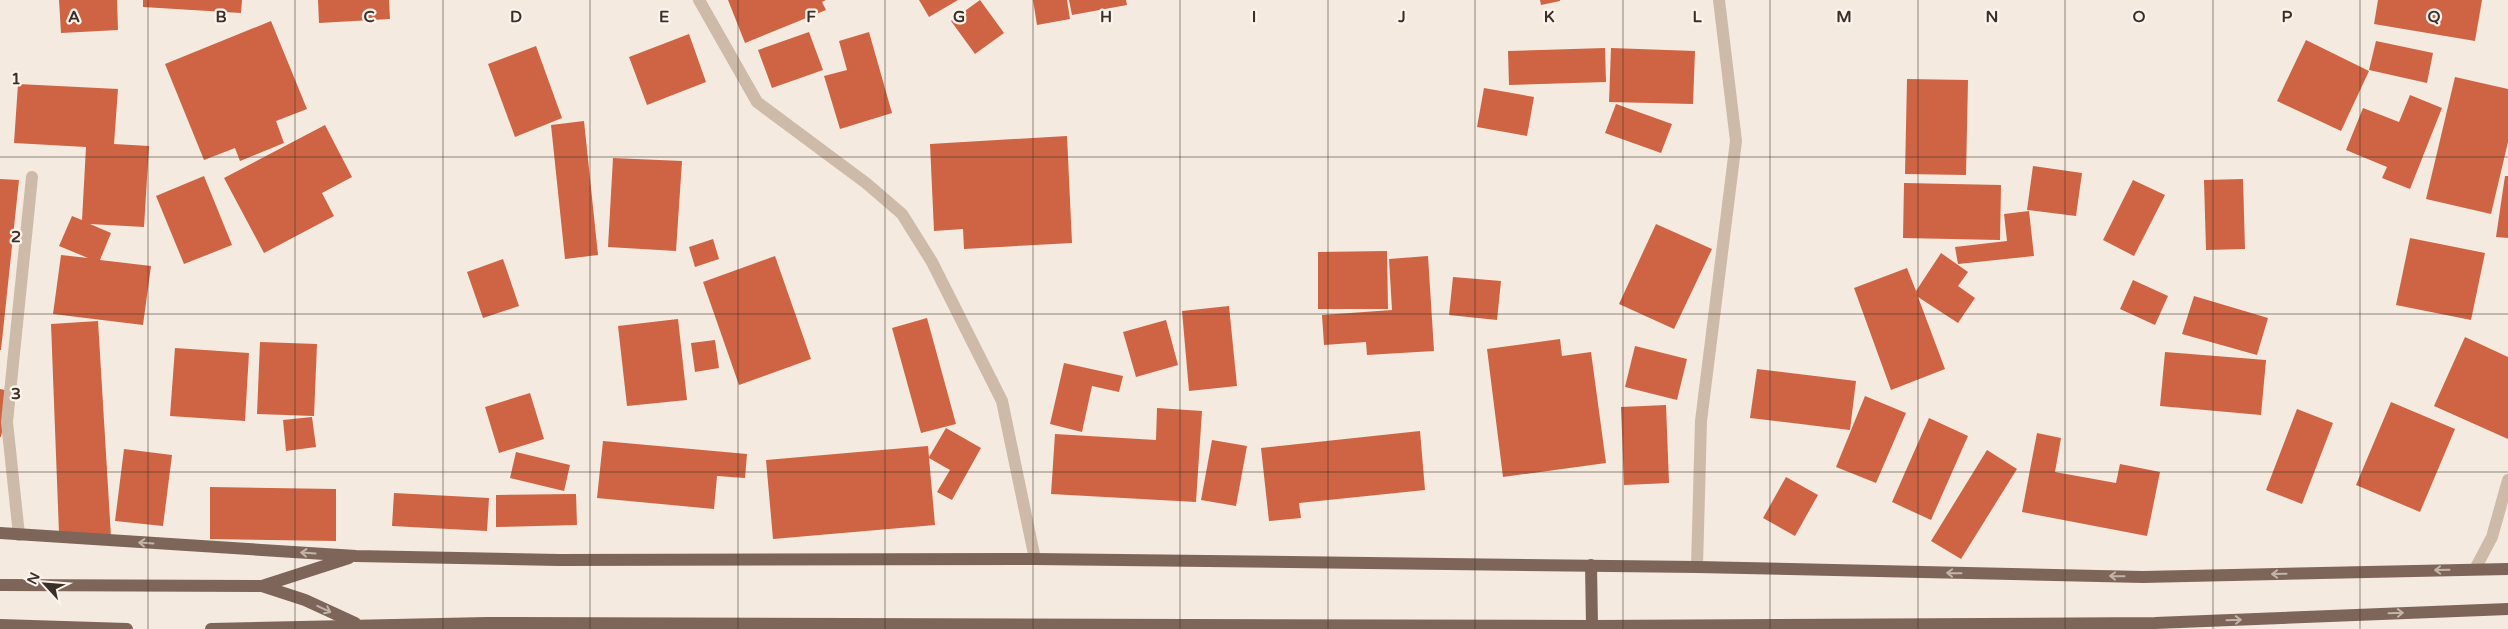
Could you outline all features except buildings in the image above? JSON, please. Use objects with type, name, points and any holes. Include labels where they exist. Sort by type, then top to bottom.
[{"type":"main road","points":[[0,533],[356,556],[559,560],[1035,558],[1591,565],[2143,577],[2508,569]]},
{"type":"main road","points":[[262,586],[356,556]]},
{"type":"main road","points":[[1591,565],[1592,626]]},
{"type":"main road","points":[[0,585],[262,586],[305,600],[359,625]]},
{"type":"main road","points":[[211,629],[517,623],[1592,626],[2155,623],[2508,609]]},
{"type":"main road","points":[[0,625],[127,629]]},
{"type":"street","points":[[699,0],[757,102],[796,133],[866,183],[902,214],[932,262],[1002,402],[1035,558]]},
{"type":"street","points":[[1697,567],[1701,421],[1736,141],[1719,0]]},
{"type":"street","points":[[19,535],[7,422],[32,177]]},
{"type":"street","points":[[2475,569],[2492,537],[2508,480]]}]
